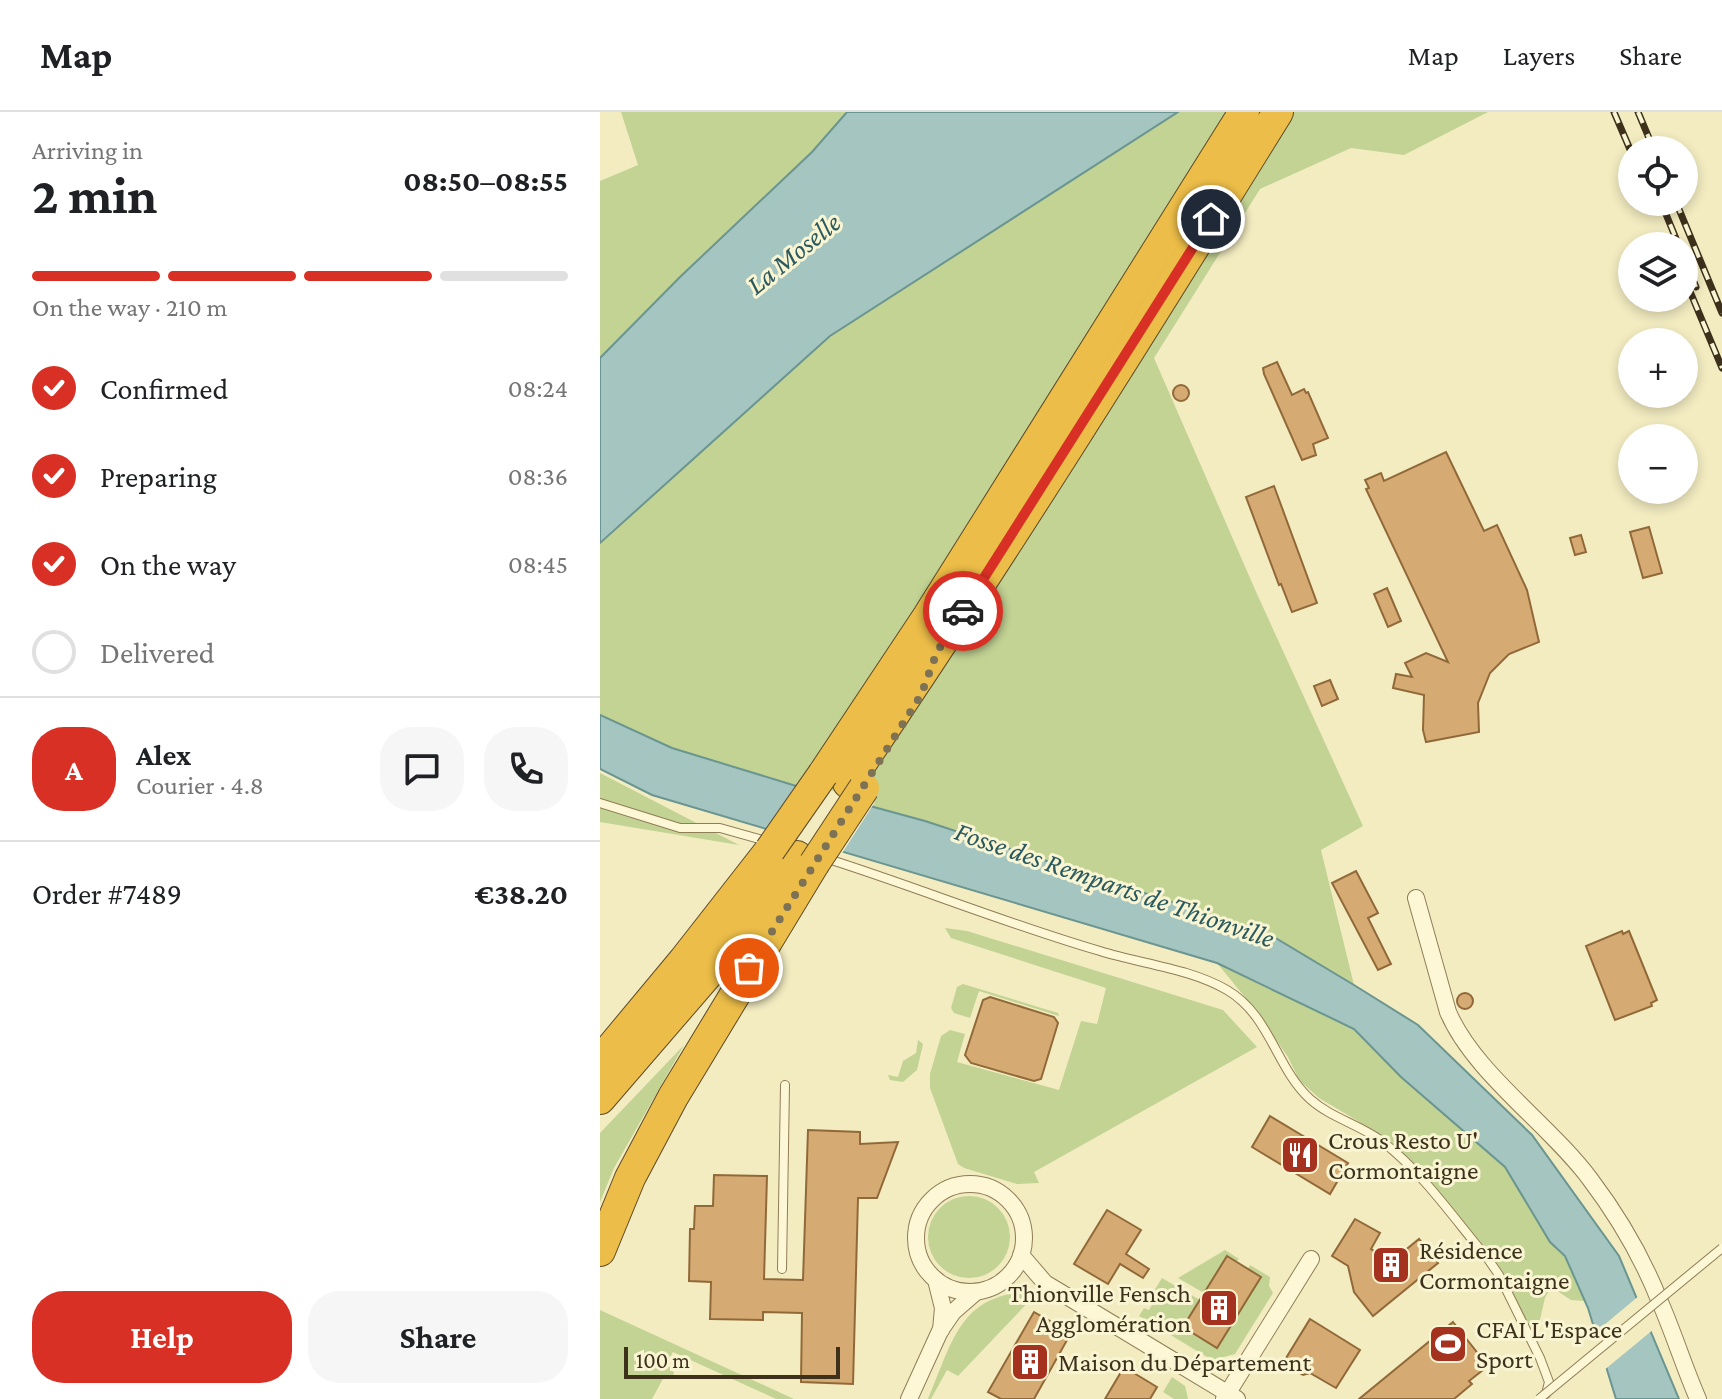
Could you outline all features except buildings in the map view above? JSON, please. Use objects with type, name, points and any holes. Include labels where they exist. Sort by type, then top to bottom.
[{"type":"highway","points":[[600,1099],[707,975],[845,782],[921,695],[937,652],[1199,212],[1244,112]]},
{"type":"highway","points":[[600,1251],[630,1178],[794,857],[845,782],[928,616],[1199,212],[1278,112]]},
{"type":"highway","points":[[600,1061],[684,960],[794,857]]},
{"type":"street","points":[[1416,898],[1454,1028],[1476,1057],[1575,1161],[1605,1200],[1644,1267],[1698,1399]]},
{"type":"street","points":[[971,1183],[987,1186],[1013,1205],[1024,1232],[1021,1255],[1007,1278],[993,1287],[976,1292],[959,1292],[936,1280],[921,1263],[915,1232],[928,1203],[940,1192],[971,1183]]},
{"type":"street","points":[[1021,1255],[1045,1283],[1229,1397],[1311,1259]]},
{"type":"street","points":[[1007,1278],[1045,1283]]},
{"type":"street","points":[[936,1280],[943,1308],[940,1331]]},
{"type":"street","points":[[909,1399],[940,1331],[953,1312],[976,1292]]},
{"type":"lane","points":[[600,803],[680,828],[720,828],[749,835],[1100,952],[1210,982],[1228,991],[1242,1001],[1265,1028],[1292,1077],[1309,1099],[1369,1133],[1405,1162],[1488,1259],[1540,1358],[1549,1382],[1545,1399]]},
{"type":"lane","points":[[782,1269],[785,1085]]},
{"type":"lane","points":[[1539,1399],[1722,1248]]},
{"type":"green space","points":[[621,112],[847,112],[812,152],[600,358],[600,181],[638,165]]},
{"type":"green space","points":[[1178,112],[1488,112],[1404,155],[1351,148],[1260,189],[1154,358],[1363,826],[1321,850],[1354,985],[1269,933],[925,821],[671,748],[600,715],[600,543],[830,336]]},
{"type":"green space","points":[[600,773],[739,845],[600,822]]},
{"type":"green space","points":[[945,928],[967,931],[1223,1010],[1257,1047],[1034,1172],[1039,1183],[1017,1184],[964,1168],[958,1164],[930,1088],[930,1074],[941,1036],[950,1030],[965,1034],[957,1062],[1059,1090],[1081,1021],[1097,1024],[1106,988],[951,938]]},
{"type":"green space","points":[[1217,963],[1355,1029],[1401,1077],[1505,1167],[1550,1242],[1565,1256],[1585,1301],[1571,1300],[1551,1287],[1545,1298],[1536,1337],[1529,1329],[1507,1278],[1492,1256],[1390,1140],[1319,1098],[1299,1080],[1288,1057]]},
{"type":"green space","points":[[963,984],[1058,1013],[1059,1016],[979,991],[970,1018],[954,1013],[951,1008],[957,987]]},
{"type":"green space","points":[[918,1040],[923,1044],[917,1070],[903,1082],[890,1080],[888,1075],[898,1077],[903,1061],[916,1053]]},
{"type":"green space","points":[[684,1045],[614,1168],[600,1202],[600,1133]]},
{"type":"green space","points":[[961,1196],[977,1196],[992,1203],[1003,1214],[1010,1237],[1007,1253],[998,1266],[977,1278],[961,1278],[946,1271],[935,1260],[928,1245],[928,1229],[935,1214],[946,1203]]},
{"type":"green space","points":[[1225,1250],[1239,1259],[1204,1293],[1178,1278]]},
{"type":"green space","points":[[1250,1265],[1270,1277],[1269,1286],[1273,1293],[1235,1354],[1212,1360],[1139,1316],[1144,1308],[1149,1310],[1158,1294],[1154,1291],[1162,1278],[1200,1300],[1183,1327],[1217,1348],[1260,1277],[1248,1269]]},
{"type":"green space","points":[[1030,1292],[1035,1295],[958,1376],[947,1370],[931,1399],[928,1399],[952,1342],[973,1312],[987,1302],[1006,1295]]},
{"type":"green space","points":[[600,1310],[794,1399],[776,1399],[673,1352],[667,1363],[674,1373],[672,1378],[665,1375],[652,1399],[600,1399]]},
{"type":"green space","points":[[1172,1377],[1185,1386],[1188,1399],[1174,1399],[1163,1392]]},
{"type":"water","name":"La Moselle","points":[[847,112],[1178,112],[830,336],[600,543],[600,358],[812,152]]},
{"type":"water","name":"Fosse des Remparts de Thionville","points":[[600,715],[672,748],[925,821],[1269,934],[1418,1025],[1532,1135],[1619,1256],[1679,1399],[1616,1399],[1588,1308],[1565,1256],[1550,1242],[1505,1167],[1401,1077],[1354,1029],[1217,963],[652,795],[600,769]]},
{"type":"pier","points":[[830,790],[875,802],[841,855],[795,842]]},
{"type":"pier","points":[[1640,1295],[1654,1329],[1603,1371],[1592,1335]]},
{"type":"railway","points":[[1614,112],[1624,136]]},
{"type":"railway","points":[[1638,112],[1648,136]]},
{"type":"railway","points":[[1667,216],[1673,232]]},
{"type":"railway","points":[[1682,216],[1722,313]]},
{"type":"railway","points":[[1698,311],[1722,368]]},
{"type":"way so far","points":[[749,968],[921,695],[937,652],[963,611]]},
{"type":"place","name":"Crous Resto U' Cormontaigne","points":[[1300,1155]]},
{"type":"place","name":"Résidence Cormontaigne","points":[[1391,1265]]},
{"type":"place","name":"Thionville Fensch Agglomération","points":[[1219,1308]]},
{"type":"place","name":"CFAI L'Espace Sport","points":[[1448,1344]]},
{"type":"place","name":"Maison du Département","points":[[1030,1362]]},
{"type":"route","points":[[963,611],[1211,219]]}]
